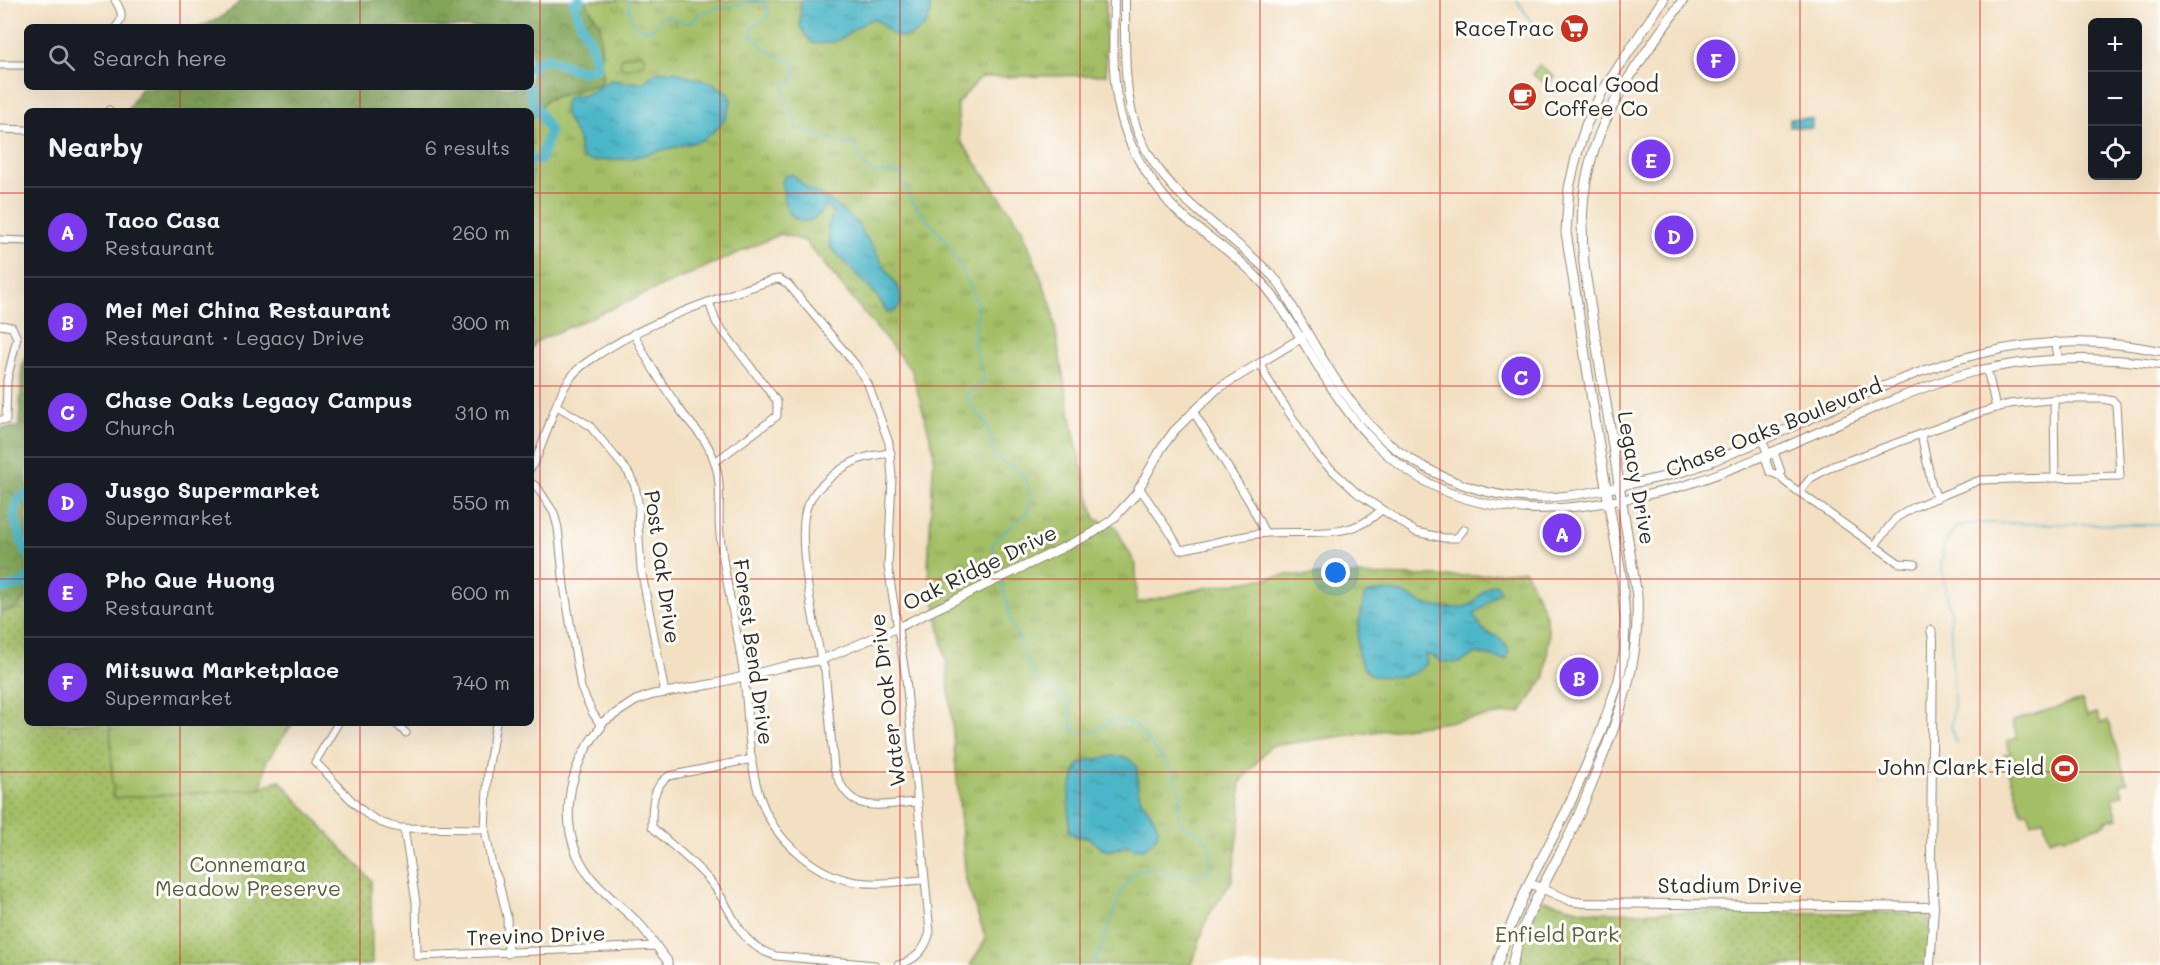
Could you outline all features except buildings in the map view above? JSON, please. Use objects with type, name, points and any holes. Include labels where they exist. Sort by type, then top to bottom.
[{"type":"main road","name":"Legacy Drive","points":[[1512,965],[1524,924],[1569,837],[1610,739],[1628,688],[1636,646],[1637,596],[1584,272],[1581,232],[1582,201],[1596,140],[1615,100],[1683,0]]},
{"type":"main road","name":"Legacy Drive","points":[[1497,965],[1529,883],[1567,810],[1600,734],[1619,680],[1625,621],[1622,580],[1566,232],[1569,188],[1586,125],[1602,92],[1662,2]]},
{"type":"main road","points":[[1662,2],[1667,9],[1668,22]]},
{"type":"main road","points":[[1602,92],[1615,100]]},
{"type":"main road","points":[[1566,232],[1581,232]]},
{"type":"main road","points":[[1581,333],[1594,330]]},
{"type":"main road","points":[[1624,643],[1636,646]]},
{"type":"main road","points":[[1600,734],[1610,739]]},
{"type":"street","points":[[115,0],[122,14],[118,24]]},
{"type":"street","name":"Chase Oaks Boulevard","points":[[1114,0],[1114,78],[1120,116],[1131,148],[1156,188],[1177,212],[1262,282],[1338,399],[1383,444],[1429,470],[1466,487],[1517,498],[1569,496],[1606,490],[1686,470],[1926,370],[1983,353],[2055,342],[2122,344],[2160,351]]},
{"type":"street","name":"Chase Oaks Boulevard","points":[[1125,0],[1126,83],[1131,113],[1153,164],[1176,191],[1263,266],[1279,283],[1358,410],[1401,465],[1432,485],[1464,499],[1515,509],[1551,510],[1621,500],[1691,483],[1768,454],[1920,389],[1987,369],[2058,360],[2121,360],[2158,365]]},
{"type":"street","points":[[0,65],[24,65]]},
{"type":"street","points":[[1120,116],[1131,113]]},
{"type":"street","points":[[0,129],[24,130]]},
{"type":"street","points":[[1138,159],[1148,154]]},
{"type":"street","points":[[0,240],[24,241]]},
{"type":"street","name":"Water Oak Drive","points":[[709,302],[773,280],[779,279],[788,284],[855,364],[876,403],[891,453],[888,567],[906,679],[923,880],[930,932],[927,943],[916,958],[898,965]]},
{"type":"street","points":[[534,462],[546,437],[563,388],[581,366],[658,321],[709,302],[716,322],[773,396],[778,410],[777,416],[715,462]]},
{"type":"street","points":[[0,325],[9,325],[15,331],[17,338],[7,380],[3,420]]},
{"type":"street","name":"Forest Bend Drive","points":[[634,333],[642,352],[682,413],[703,437],[715,462],[719,481],[719,531],[744,677],[752,759],[756,784],[767,816],[784,840],[807,861],[821,870],[852,881],[923,880]]},
{"type":"street","name":"Oak Ridge Drive","points":[[600,724],[635,702],[651,695],[821,660],[897,628],[1093,533],[1113,519],[1136,494],[1161,449],[1193,411],[1217,389],[1308,333]]},
{"type":"street","points":[[2055,342],[2058,360]]},
{"type":"street","points":[[2158,365],[2160,351]]},
{"type":"street","points":[[1983,353],[1996,408]]},
{"type":"street","points":[[1260,363],[1268,380],[1318,457],[1357,493],[1416,532],[1444,538],[1457,538],[1464,529]]},
{"type":"street","points":[[2054,399],[2055,478]]},
{"type":"street","points":[[1799,492],[1811,478],[1833,466],[2009,404],[2054,399],[2103,399],[2115,402],[2120,476],[1980,480],[1914,507],[1896,518],[1875,545]]},
{"type":"street","name":"Post Oak Drive","points":[[557,406],[589,425],[628,472],[635,486],[639,508],[641,569],[665,693]]},
{"type":"street","points":[[1193,411],[1250,503],[1265,533]]},
{"type":"street","points":[[1921,434],[1932,486],[1937,498]]},
{"type":"street","points":[[1762,440],[1768,454],[1775,456],[1781,472],[1780,477],[1899,562],[1915,564]]},
{"type":"street","points":[[891,453],[866,456],[846,465],[822,485],[807,504],[802,541],[821,660],[825,670],[834,768],[843,791],[861,804],[917,802]]},
{"type":"street","points":[[534,485],[554,513],[581,688],[591,712],[601,727],[584,750],[572,781],[569,797],[571,830],[576,850],[592,878],[645,929],[667,960],[668,965]]},
{"type":"street","points":[[1139,487],[1180,550],[1265,533],[1341,531],[1365,524],[1382,510]]},
{"type":"street","points":[[1515,509],[1517,498]]},
{"type":"street","points":[[1930,965],[1934,907],[1931,861],[1933,639],[1931,630]]},
{"type":"street","points":[[336,726],[315,762],[366,816],[389,826],[404,828],[484,829]]},
{"type":"street","points":[[398,726],[406,733]]},
{"type":"street","points":[[495,726],[488,770],[484,829],[492,866],[498,879],[507,915],[508,954]]},
{"type":"street","points":[[752,759],[669,776],[659,785],[652,808],[652,827],[680,850],[712,883],[726,903],[741,934],[755,947],[776,956],[875,965]]},
{"type":"street","name":"Trevino Drive","points":[[404,828],[416,902],[417,956],[508,954],[656,946]]},
{"type":"street","name":"Stadium Drive","points":[[1529,883],[1571,901],[1583,903],[1934,907]]},
{"type":"green space","points":[[241,0],[584,0],[600,24],[602,83],[547,99],[534,116],[534,108],[129,108],[139,90],[534,90],[534,24],[207,24],[232,9]]},
{"type":"green space","points":[[584,0],[1106,0],[1106,75],[981,77],[957,104],[960,140],[1022,228],[1052,307],[1075,439],[1095,519],[1115,526],[1136,565],[1137,603],[1204,588],[1286,575],[1471,576],[1525,570],[1545,612],[1549,635],[1545,677],[1521,712],[1270,746],[1240,783],[1241,815],[1232,881],[1208,916],[1192,965],[970,965],[986,939],[966,881],[947,667],[928,567],[934,451],[912,371],[805,241],[781,234],[534,344],[534,116],[547,99],[602,83],[600,24]]},
{"type":"green space","points":[[641,53],[645,58],[643,64],[626,69],[621,66],[621,59],[624,56]]},
{"type":"green space","points":[[1539,65],[1554,76],[1547,85],[1532,74]]},
{"type":"green space","points":[[24,362],[24,599],[16,609],[0,613],[0,428],[19,427]]},
{"type":"green space","name":"Connemara Meadow Preserve","points":[[24,599],[24,726],[110,726],[113,798],[260,789],[279,780],[371,880],[372,965],[0,965],[0,613],[16,609]]},
{"type":"green space","name":"John Clark Field","points":[[2082,700],[2087,716],[2097,713],[2101,723],[2108,721],[2127,782],[2120,784],[2123,794],[2112,798],[2118,818],[2063,838],[2062,836],[2050,840],[2043,819],[2032,823],[2028,812],[2022,813],[2004,755],[2010,753],[2007,741],[2017,738],[2012,721]]},
{"type":"green space","points":[[110,726],[291,726],[266,762],[261,789],[113,798]]},
{"type":"green space","name":"Enfield Park","points":[[1544,900],[1581,910],[1599,912],[1926,913],[1930,924],[1926,965],[1516,965],[1539,903]]},
{"type":"green space","points":[[1629,954],[1649,957],[1667,965],[1628,965]]},
{"type":"green space","points":[[1596,957],[1610,957],[1610,965],[1574,965]]},
{"type":"water","points":[[801,0],[928,0],[930,13],[925,25],[908,36],[893,35],[873,19],[839,40],[811,43],[800,26]]},
{"type":"water","points":[[672,71],[714,84],[728,93],[731,102],[727,116],[720,126],[703,140],[632,158],[594,161],[584,159],[576,135],[565,115],[567,98],[573,95],[583,96],[611,80],[642,83],[657,72]]},
{"type":"water","points":[[1790,118],[1812,119],[1812,128],[1790,127]]},
{"type":"water","points":[[792,174],[808,189],[830,201],[857,223],[900,291],[901,304],[895,311],[888,313],[876,295],[830,247],[828,226],[833,213],[826,205],[813,219],[806,221],[793,217],[785,203],[782,182],[785,177]]},
{"type":"water","points":[[1496,584],[1500,591],[1474,615],[1483,630],[1500,638],[1509,650],[1506,660],[1476,653],[1460,663],[1440,662],[1435,657],[1425,654],[1427,663],[1422,668],[1409,675],[1394,677],[1372,676],[1362,665],[1358,654],[1357,637],[1365,594],[1383,591],[1396,592],[1431,606],[1458,608],[1473,602],[1487,588]]},
{"type":"water","points":[[1114,756],[1129,759],[1137,767],[1140,797],[1157,826],[1156,837],[1144,849],[1134,849],[1128,845],[1106,850],[1098,847],[1088,837],[1077,837],[1069,831],[1069,793],[1078,765]]},
{"type":"waterway","points":[[534,63],[546,58],[583,72],[596,67],[593,50],[574,3],[580,0]]},
{"type":"waterway","points":[[629,0],[632,22],[639,28],[651,30],[663,16],[688,23],[693,22],[698,14],[718,8],[763,1],[769,15],[753,26],[750,34],[759,44],[794,62],[796,72],[790,84],[783,89],[796,125],[806,132],[856,146],[862,161],[871,172],[900,173],[911,200],[948,244],[971,287],[977,305],[974,344],[985,381],[967,393],[969,402],[986,424],[996,455],[1005,464],[1024,476],[1029,491],[1030,502],[1027,511],[992,545],[1000,574]]},
{"type":"waterway","points":[[1517,0],[1536,29]]},
{"type":"waterway","points":[[530,90],[533,102],[550,131],[540,160],[534,160]]},
{"type":"waterway","points":[[24,496],[16,506],[15,513],[15,521],[24,545]]},
{"type":"waterway","points":[[1957,743],[1951,724],[1954,704],[1950,610],[1941,566],[1943,547],[1955,528],[1976,523],[2160,525]]},
{"type":"waterway","points":[[1002,581],[1011,622],[1034,675],[1041,683],[1065,698],[1069,705],[1072,729],[1083,733],[1094,732],[1110,721],[1120,720],[1136,726],[1172,770],[1181,792],[1178,818],[1181,824],[1204,836],[1211,850],[1212,865],[1201,874],[1181,877],[1153,868],[1135,873],[1117,903],[1093,965]]},
{"type":"waterway","points":[[0,589],[24,584]]},
{"type":"place","name":"RaceTrac","points":[[1575,29]]},
{"type":"place","name":"Mitsuwa Marketplace","points":[[1716,59]]},
{"type":"place","name":"Local Good Coffee Co","points":[[1523,97]]},
{"type":"place","name":"Pho Que Huong","points":[[1651,159]]},
{"type":"place","name":"Jusgo Supermarket","points":[[1674,235]]},
{"type":"place","name":"Chase Oaks Legacy Campus","points":[[1521,376]]},
{"type":"place","name":"Taco Casa","points":[[1562,533]]},
{"type":"place","name":"Mei Mei China Restaurant","points":[[1579,677]]},
{"type":"place","name":"John Clark Field","points":[[2065,768]]}]
